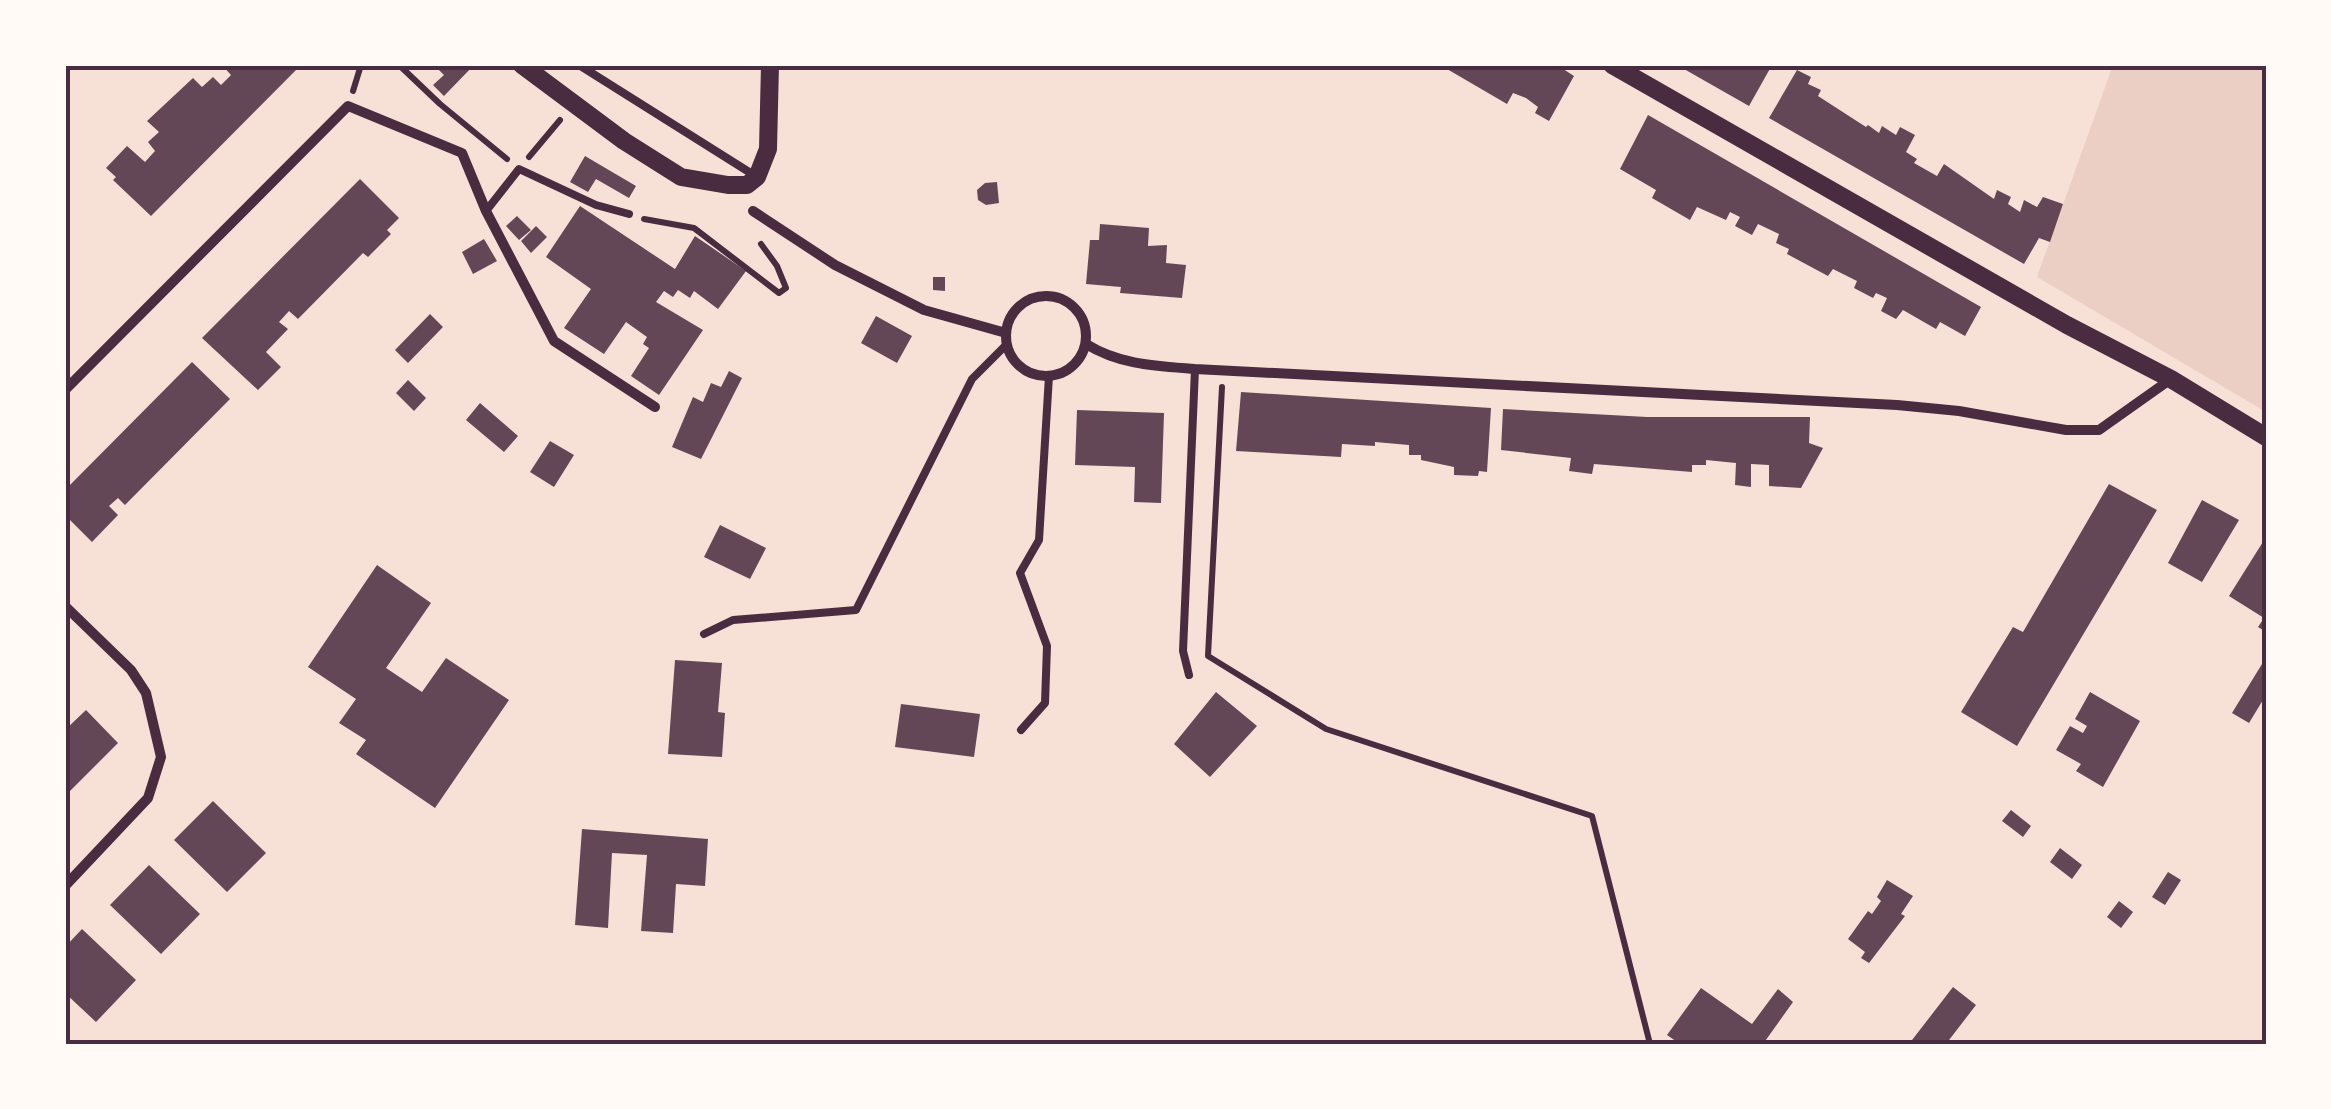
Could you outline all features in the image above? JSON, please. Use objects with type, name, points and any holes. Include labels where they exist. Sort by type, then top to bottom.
[{"type":"street","points":[[522,65],[682,177],[728,186],[747,186],[757,177],[768,149],[770,65]]},
{"type":"street","points":[[1612,65],[2067,325],[2171,379],[2266,437]]},
{"type":"street","points":[[65,390],[348,106],[462,152],[486,211],[554,342],[656,406]]},
{"type":"street","points":[[753,211],[834,264],[924,310],[1006,339]]},
{"type":"street","points":[[1047,295],[1073,306],[1082,316],[1086,344],[1073,366],[1049,376],[1022,370],[1012,359],[1006,339],[1010,316],[1032,297],[1047,295]]},
{"type":"street","points":[[1086,344],[1130,363],[1195,370],[1897,405],[2066,430],[2099,430],[2171,379]]},
{"type":"street","points":[[65,606],[130,670],[146,693],[161,758],[148,798],[65,886]]},
{"type":"lane","points":[[578,65],[757,177]]},
{"type":"lane","points":[[486,211],[519,169],[596,205],[629,214]]},
{"type":"lane","points":[[704,634],[734,620],[856,610],[972,379],[1006,339]]},
{"type":"lane","points":[[1188,674],[1183,651],[1195,370]]},
{"type":"lane","points":[[1021,730],[1045,703],[1047,646],[1020,573],[1039,540],[1049,376]]},
{"type":"path","points":[[400,65],[440,104],[519,169],[573,104]]},
{"type":"path","points":[[647,219],[694,228],[778,293],[786,288],[778,266],[754,236]]},
{"type":"path","points":[[1224,371],[1208,656],[1326,729],[1592,816],[1650,1044]]},
{"type":"shaded area","points":[[2113,65],[2266,65],[2266,412],[2037,277]]},
{"type":"building","points":[[222,65],[301,65],[151,216],[113,180],[116,177],[106,168],[127,146],[145,162],[155,151],[148,142],[159,132],[147,121],[193,78],[202,87],[213,77],[221,85],[231,75]]},
{"type":"building","points":[[434,65],[474,65],[444,96],[433,85],[444,75]]},
{"type":"building","points":[[1448,65],[1557,65],[1574,76],[1549,121],[1535,113],[1538,107],[1526,98],[1513,93],[1507,104],[1447,69]]},
{"type":"building","points":[[1677,65],[1772,65],[1749,106]]},
{"type":"building","points":[[1797,70],[1811,77],[1808,84],[1821,90],[1818,96],[1866,127],[1879,133],[1882,126],[1896,135],[1900,127],[1915,135],[1906,152],[1917,159],[1914,163],[1937,176],[1944,164],[1994,199],[1997,190],[2011,197],[2008,204],[2020,212],[2024,200],[2037,207],[2043,197],[2063,204],[2050,242],[2039,238],[2024,264],[1769,118]]},
{"type":"building","points":[[1648,115],[1981,307],[1965,336],[1940,322],[1936,329],[1903,310],[1896,319],[1881,311],[1887,298],[1876,293],[1873,298],[1854,288],[1857,281],[1833,269],[1828,276],[1787,254],[1789,249],[1776,243],[1779,234],[1758,224],[1752,235],[1735,226],[1740,217],[1730,212],[1726,220],[1697,207],[1690,220],[1652,198],[1656,190],[1620,169]]},
{"type":"building","points":[[585,156],[636,186],[629,198],[596,179],[588,192],[570,182]]},
{"type":"building","points":[[360,179],[399,218],[387,230],[391,234],[368,257],[363,253],[298,319],[289,311],[279,322],[288,329],[266,352],[281,367],[258,390],[202,338]]},
{"type":"building","points":[[997,182],[999,203],[986,205],[978,200],[977,190],[985,183]]},
{"type":"building","points":[[580,206],[675,269],[695,236],[746,271],[718,309],[694,291],[690,298],[678,290],[673,297],[664,291],[656,302],[703,330],[659,395],[631,376],[649,348],[643,344],[647,337],[626,322],[604,354],[564,328],[591,289],[546,257]]},
{"type":"building","points":[[517,216],[531,230],[519,240],[506,226]]},
{"type":"building","points":[[1100,224],[1149,228],[1148,246],[1167,245],[1166,263],[1186,265],[1182,298],[1120,293],[1121,287],[1086,284],[1090,240],[1099,240]]},
{"type":"building","points":[[536,226],[547,237],[531,253],[521,241]]},
{"type":"building","points":[[484,239],[497,261],[473,274],[462,252]]},
{"type":"building","points":[[933,277],[945,277],[945,291],[933,290]]},
{"type":"building","points":[[430,314],[443,327],[408,363],[395,350]]},
{"type":"building","points":[[876,316],[912,336],[897,363],[861,343]]},
{"type":"building","points":[[192,362],[230,399],[125,505],[118,498],[109,506],[118,515],[92,542],[65,515],[65,490]]},
{"type":"building","points":[[729,371],[742,378],[701,459],[672,447],[693,397],[703,402],[711,383],[721,387]]},
{"type":"building","points":[[408,380],[426,398],[414,411],[396,393]]},
{"type":"building","points":[[1241,392],[1491,408],[1487,472],[1479,471],[1478,476],[1454,475],[1454,467],[1421,460],[1421,455],[1409,455],[1409,445],[1375,442],[1375,446],[1342,444],[1341,457],[1236,451]]},
{"type":"building","points":[[480,403],[518,436],[504,452],[466,420]]},
{"type":"building","points":[[1503,409],[1647,417],[1810,417],[1809,443],[1823,448],[1801,488],[1769,486],[1769,465],[1751,464],[1751,487],[1735,485],[1736,463],[1706,460],[1706,465],[1692,465],[1692,472],[1594,464],[1592,474],[1569,471],[1571,458],[1501,450]]},
{"type":"building","points":[[1077,410],[1164,413],[1161,503],[1134,502],[1135,467],[1075,465]]},
{"type":"building","points":[[550,441],[574,455],[554,487],[530,472]]},
{"type":"building","points":[[2109,484],[2157,510],[2017,746],[1961,712],[2013,627],[2023,632]]},
{"type":"building","points":[[2202,500],[2239,520],[2202,582],[2168,563]]},
{"type":"building","points":[[720,525],[766,548],[750,579],[704,557]]},
{"type":"building","points":[[2266,537],[2266,632],[2258,627],[2264,618],[2229,596]]},
{"type":"building","points":[[377,565],[431,603],[386,668],[422,692],[446,658],[509,700],[435,808],[356,754],[366,740],[339,723],[356,699],[308,667]]},
{"type":"building","points":[[675,660],[722,663],[718,712],[725,713],[722,757],[668,754]]},
{"type":"building","points":[[2262,664],[2266,667],[2266,695],[2249,723],[2232,713]]},
{"type":"building","points":[[1216,692],[1257,726],[1210,777],[1174,744]]},
{"type":"building","points":[[2090,692],[2140,721],[2103,787],[2076,771],[2081,764],[2056,750],[2070,726],[2083,733],[2087,726],[2075,719]]},
{"type":"building","points":[[901,704],[980,714],[974,757],[895,747]]},
{"type":"building","points":[[86,710],[118,743],[65,796],[65,730]]},
{"type":"building","points":[[213,801],[266,853],[227,892],[174,840]]},
{"type":"building","points":[[2011,810],[2031,826],[2023,837],[2002,821]]},
{"type":"building","points":[[582,829],[708,839],[705,886],[676,884],[673,933],[641,931],[647,855],[612,853],[608,928],[575,925]]},
{"type":"building","points":[[2060,848],[2082,865],[2072,879],[2050,862]]},
{"type":"building","points":[[149,865],[200,914],[161,954],[110,905]]},
{"type":"building","points":[[2168,872],[2181,880],[2165,905],[2152,897]]},
{"type":"building","points":[[1887,880],[1913,896],[1901,914],[1905,916],[1869,963],[1861,958],[1865,952],[1848,939],[1868,911],[1872,914],[1881,901],[1877,897]]},
{"type":"building","points":[[2119,901],[2133,912],[2121,928],[2107,917]]},
{"type":"building","points":[[82,929],[136,980],[96,1022],[65,993],[65,947]]},
{"type":"building","points":[[1953,987],[1976,1005],[1946,1044],[1909,1044]]},
{"type":"building","points":[[1701,988],[1752,1024],[1778,989],[1793,1002],[1763,1044],[1680,1044],[1667,1035]]}]
